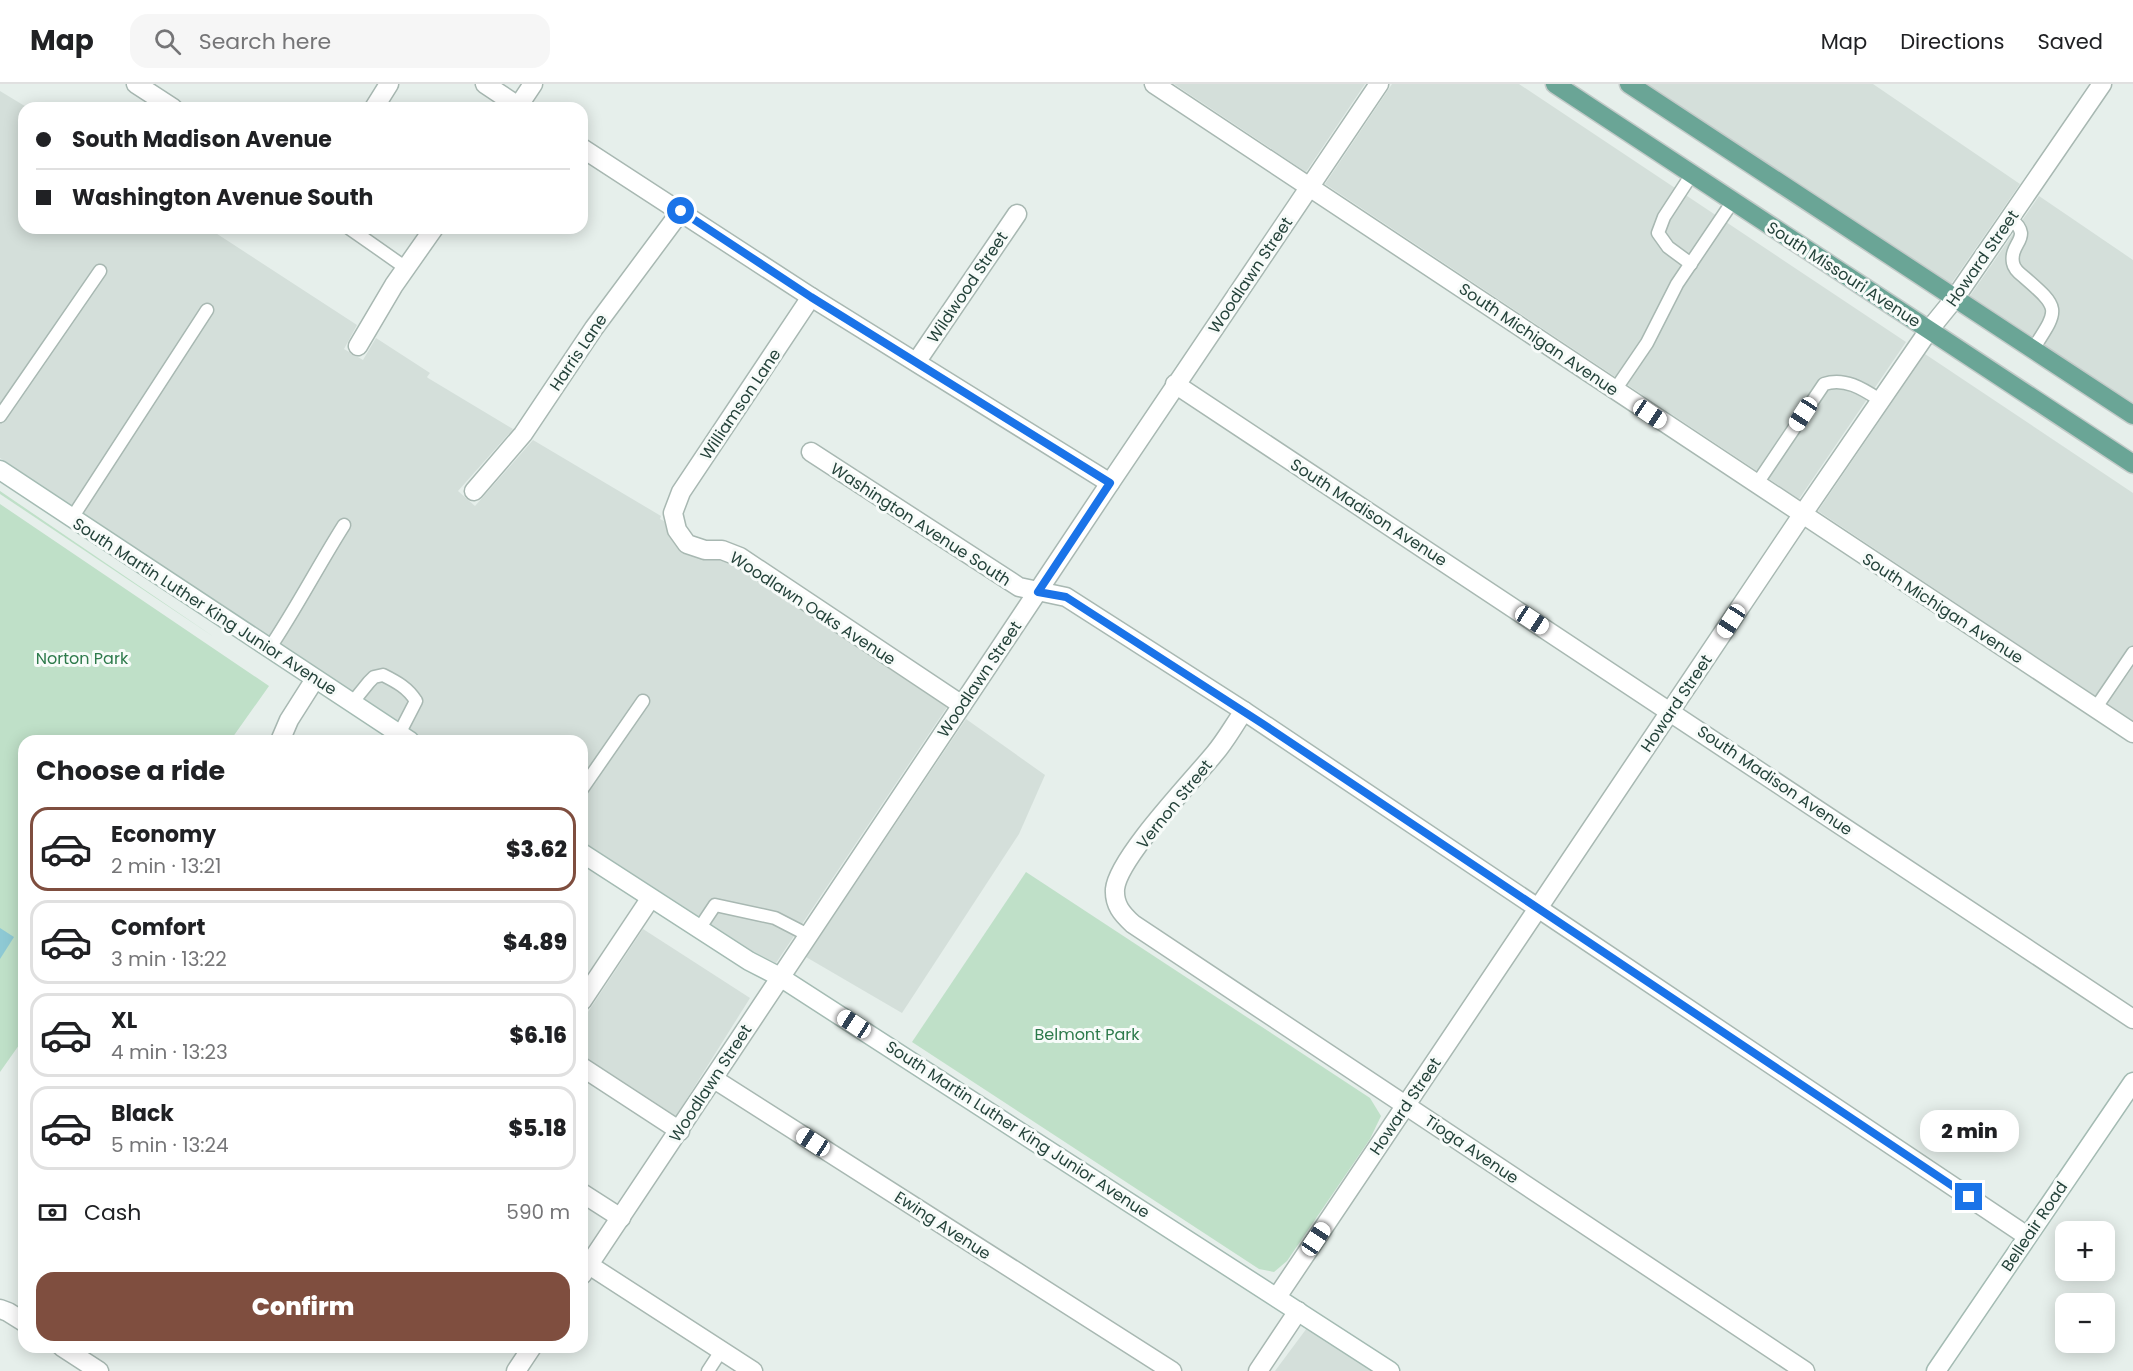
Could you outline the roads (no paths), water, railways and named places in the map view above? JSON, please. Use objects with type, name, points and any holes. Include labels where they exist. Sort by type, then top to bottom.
[{"type":"main road","name":"South Missouri Avenue","points":[[1555,84],[2133,464]]},
{"type":"main road","points":[[1629,84],[2133,415]]},
{"type":"street","points":[[135,84],[163,102]]},
{"type":"street","points":[[378,102],[389,84]]},
{"type":"street","points":[[485,84],[511,102]]},
{"type":"street","points":[[521,102],[533,84]]},
{"type":"street","name":"South Michigan Avenue","points":[[1154,84],[2133,733]]},
{"type":"street","name":"Woodlawn Street","points":[[588,1266],[680,1131],[807,935],[1175,384],[1379,84]]},
{"type":"street","name":"Howard Street","points":[[1277,1297],[1880,400],[1929,330],[1955,298],[2102,84]]},
{"type":"street","points":[[588,152],[811,297],[1110,483]]},
{"type":"street","name":"Harris Lane","points":[[474,491],[523,434],[594,328],[681,211]]},
{"type":"street","name":"Wildwood Street","points":[[917,361],[1017,214]]},
{"type":"street","points":[[358,346],[430,234]]},
{"type":"street","name":"Williamson Lane","points":[[674,513],[681,492],[811,297]]},
{"type":"street","name":"South Madison Avenue","points":[[1175,384],[2133,1018]]},
{"type":"street","name":"Washington Avenue South","points":[[811,452],[1019,587],[1066,597],[1244,711],[2027,1236]]},
{"type":"street","name":"South Martin Luther King Junior Avenue","points":[[0,470],[401,735]]},
{"type":"street","name":"Woodlawn Oaks Avenue","points":[[674,513],[677,530],[687,544],[705,550],[722,550],[740,557],[962,705]]},
{"type":"street","points":[[282,735],[315,679]]},
{"type":"street","name":"Vernon Street","points":[[1115,900],[1115,887],[1120,873],[1153,826],[1217,751],[1244,711]]},
{"type":"street","name":"South Martin Luther King Junior Avenue","points":[[588,857],[749,961],[780,977],[1390,1371]]},
{"type":"street","points":[[588,992],[650,898]]},
{"type":"street","name":"Tioga Avenue","points":[[1115,900],[1121,913],[1133,924],[1805,1371]]},
{"type":"street","points":[[588,1071],[680,1131]]},
{"type":"street","name":"Ewing Avenue","points":[[714,1079],[1172,1371]]},
{"type":"street","name":"Belleair Road","points":[[1936,1371],[2133,1082]]},
{"type":"street","points":[[588,1196],[621,1218]]},
{"type":"street","points":[[588,1272],[753,1371]]},
{"type":"street","points":[[0,1309],[18,1318]]},
{"type":"street","points":[[1258,1371],[1299,1311]]},
{"type":"street","points":[[71,1353],[99,1371]]},
{"type":"street","points":[[521,1369],[529,1353]]},
{"type":"lane","points":[[1691,264],[1668,247],[1658,234],[1664,217],[1692,174]]},
{"type":"lane","points":[[1615,390],[1647,344],[1677,284],[1733,201]]},
{"type":"lane","points":[[2010,218],[2020,226],[2022,235],[2012,263],[2016,271],[2048,298],[2053,310],[2051,321],[2033,349]]},
{"type":"lane","points":[[358,234],[406,268]]},
{"type":"lane","points":[[0,416],[100,271]]},
{"type":"lane","points":[[72,518],[207,310]]},
{"type":"lane","points":[[1756,484],[1824,384],[1833,381],[1843,382],[1880,400]]},
{"type":"lane","points":[[269,649],[344,525]]},
{"type":"lane","points":[[2095,709],[2133,653]]},
{"type":"lane","points":[[352,703],[374,678],[383,675],[399,683],[411,693],[416,702],[405,735]]},
{"type":"lane","points":[[588,780],[643,701]]},
{"type":"lane","points":[[699,929],[715,905],[775,918],[807,935]]},
{"type":"lane","points":[[708,1371],[721,1351]]},
{"type":"water","points":[[0,928],[14,937],[0,959]]},
{"type":"park label","name":"Norton Park","points":[[82,658]]},
{"type":"park label","name":"Belmont Park","points":[[1087,1034]]}]
